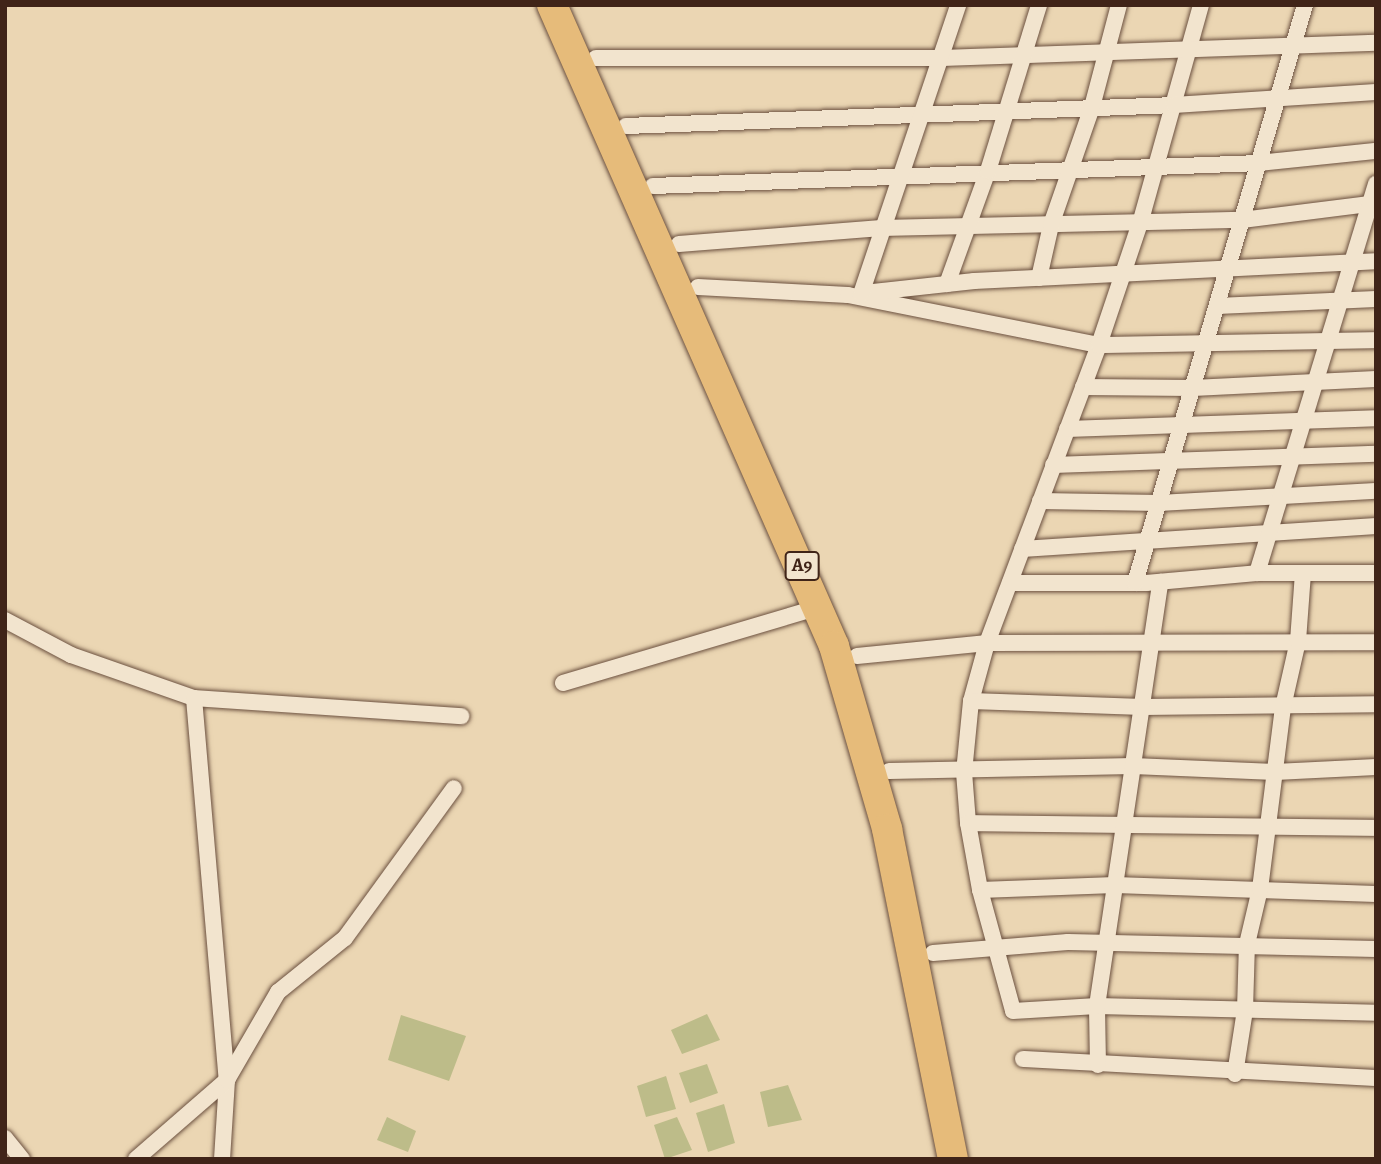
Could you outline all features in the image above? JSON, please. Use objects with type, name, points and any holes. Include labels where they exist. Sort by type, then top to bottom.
[{"type":"highway","name":"A9","points":[[552,5],[819,607],[887,829],[953,1159]]},
{"type":"highway","name":"A9","points":[[572,5],[826,573],[857,656],[889,771],[933,953],[972,1159]]},
{"type":"street","points":[[854,294],[926,112],[958,5]]},
{"type":"street","points":[[947,284],[988,171],[1039,5]]},
{"type":"street","points":[[1039,278],[1051,225],[1109,53],[1119,5]]},
{"type":"street","points":[[1201,5],[1140,223],[1099,345],[987,643],[971,701],[964,772],[968,823],[980,890],[1013,1011],[1097,1006],[1376,1013]]},
{"type":"street","points":[[1135,583],[1305,5]]},
{"type":"street","points":[[596,58],[942,58],[1292,49],[1376,43]]},
{"type":"street","points":[[626,126],[926,112],[1174,105],[1376,92]]},
{"type":"street","points":[[653,186],[900,174],[1259,163],[1376,151]]},
{"type":"street","points":[[1257,573],[1352,262],[1373,203],[1376,184]]},
{"type":"street","points":[[679,244],[881,228],[1242,220],[1373,203]]},
{"type":"street","points":[[698,287],[854,294],[1039,278],[1376,261]]},
{"type":"street","points":[[854,294],[1099,345],[1376,340]]},
{"type":"street","points":[[1217,306],[1376,299]]},
{"type":"street","points":[[1083,387],[1193,388],[1376,379]]},
{"type":"street","points":[[1067,429],[1376,418]]},
{"type":"street","points":[[1053,465],[1292,459],[1376,454]]},
{"type":"street","points":[[1040,501],[1159,503],[1376,491]]},
{"type":"street","points":[[1022,549],[1268,536],[1376,526]]},
{"type":"street","points":[[1010,583],[1135,583],[1257,573],[1376,573]]},
{"type":"street","points":[[1235,1074],[1245,1010],[1247,944],[1260,889],[1283,707],[1298,642],[1303,573]]},
{"type":"street","points":[[1098,1065],[1097,1006],[1160,582]]},
{"type":"street","points":[[564,683],[819,607]]},
{"type":"street","points":[[5,620],[71,654],[194,698],[461,716]]},
{"type":"street","points":[[857,656],[987,643],[1152,645],[1376,642]]},
{"type":"street","points":[[194,698],[227,1080],[222,1159]]},
{"type":"street","points":[[971,701],[1143,707],[1376,704]]},
{"type":"street","points":[[889,771],[964,772],[1133,766],[1275,772],[1376,767]]},
{"type":"street","points":[[136,1159],[227,1080],[278,992],[345,938],[454,788]]},
{"type":"street","points":[[968,823],[1376,828]]},
{"type":"street","points":[[980,890],[1115,885],[1376,894]]},
{"type":"street","points":[[933,953],[1107,942],[1376,949]]},
{"type":"street","points":[[1023,1059],[1235,1074],[1376,1078]]},
{"type":"street","points":[[5,1138],[22,1159]]},
{"type":"shaded area","points":[[707,1014],[720,1040],[682,1054],[671,1030]]},
{"type":"shaded area","points":[[401,1015],[466,1036],[449,1081],[388,1060]]},
{"type":"shaded area","points":[[707,1064],[718,1093],[690,1103],[679,1073]]},
{"type":"shaded area","points":[[666,1076],[676,1109],[646,1117],[637,1086]]},
{"type":"shaded area","points":[[788,1085],[802,1120],[768,1127],[760,1092]]},
{"type":"shaded area","points":[[724,1104],[735,1143],[708,1152],[696,1113]]},
{"type":"shaded area","points":[[387,1117],[416,1131],[408,1152],[377,1140]]},
{"type":"shaded area","points":[[677,1117],[692,1150],[665,1159],[654,1125]]}]
